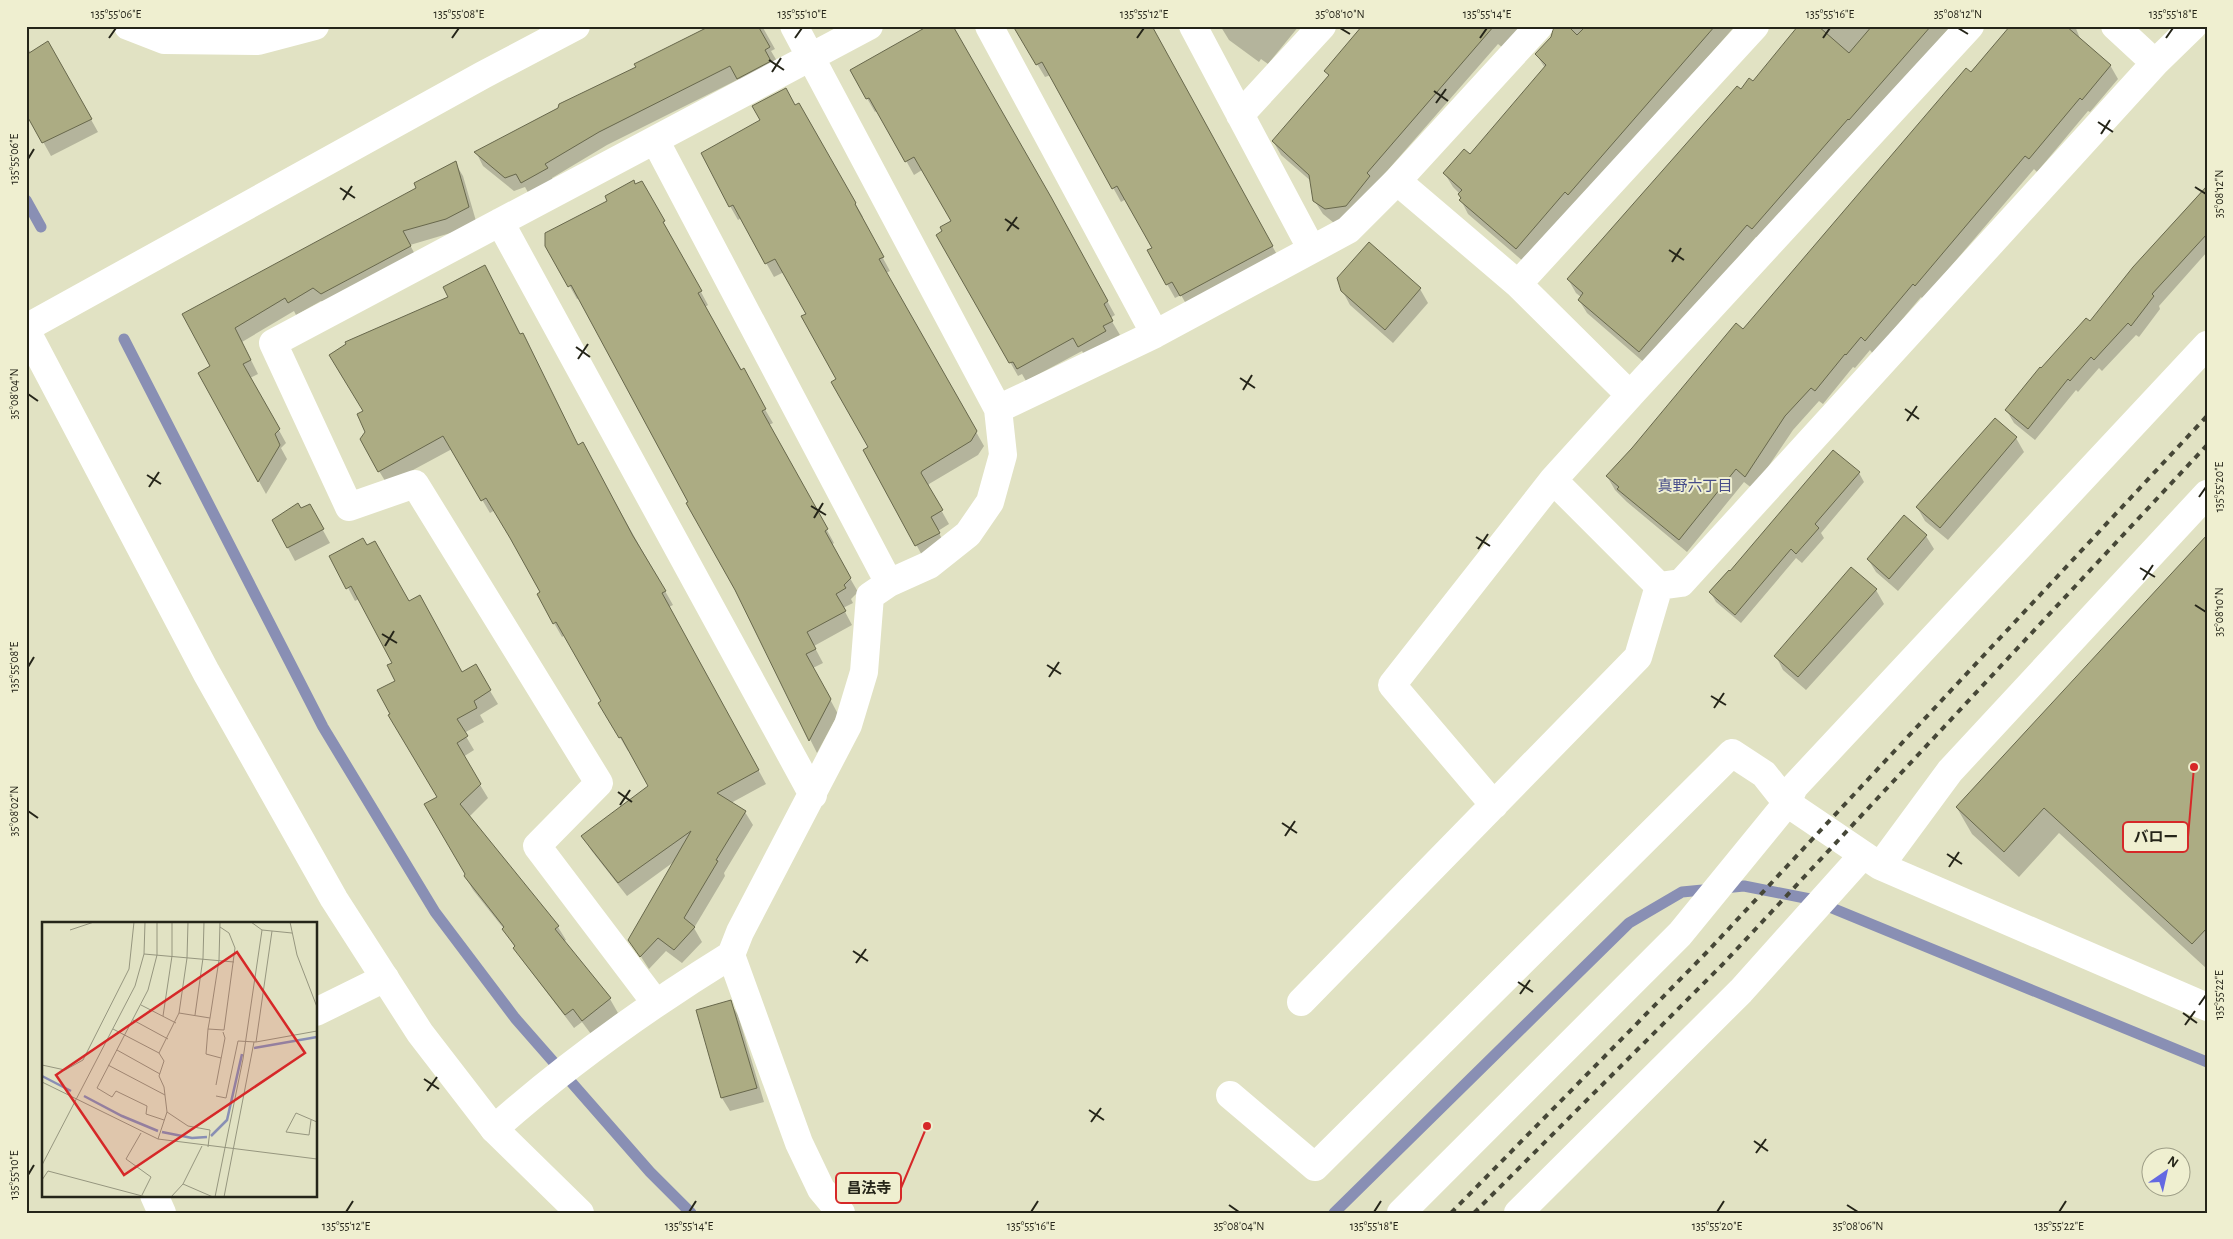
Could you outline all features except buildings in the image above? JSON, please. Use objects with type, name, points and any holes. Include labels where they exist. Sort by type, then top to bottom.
[{"type":"street","points":[[128,26],[164,40],[258,41],[315,26]]},
{"type":"street","points":[[576,26],[483,74],[26,329],[206,672],[334,899],[420,1033],[494,1129],[580,1213]]},
{"type":"street","points":[[494,1129],[538,1090],[581,1057],[656,1002],[731,955],[740,932],[848,725],[864,672],[870,596],[889,583],[929,566],[968,534],[990,502],[1004,455],[998,409],[794,26]]},
{"type":"street","points":[[656,1002],[537,846],[599,783],[415,484],[350,507],[273,343],[869,26]]},
{"type":"street","points":[[988,26],[1155,334]]},
{"type":"street","points":[[1193,26],[1311,248]]},
{"type":"street","points":[[1240,115],[1322,26]]},
{"type":"street","points":[[998,409],[1155,334],[1311,248],[1348,230],[1397,181],[1539,26]]},
{"type":"street","points":[[1518,284],[1755,26]]},
{"type":"street","points":[[1494,804],[1392,685],[1553,480],[1970,26]]},
{"type":"street","points":[[2115,26],[2155,63]]},
{"type":"street","points":[[1659,586],[1681,583],[2155,63],[2193,26]]},
{"type":"street","points":[[655,140],[889,583]]},
{"type":"street","points":[[1397,181],[1518,284],[1630,395]]},
{"type":"street","points":[[500,222],[813,795]]},
{"type":"street","points":[[1401,1213],[1680,934],[1787,803],[1794,787],[2207,345]]},
{"type":"street","points":[[1553,480],[1659,586]]},
{"type":"street","points":[[1518,1213],[1741,991],[1794,932],[1864,864],[2207,494]]},
{"type":"street","points":[[1301,1002],[1638,657],[1659,586]]},
{"type":"street","points":[[1230,1096],[1315,1167],[1732,753],[1764,774],[1787,803],[1864,864],[2207,1007]]},
{"type":"street","points":[[731,955],[799,1143],[821,1190],[841,1213]]},
{"type":"street","points":[[318,1011],[385,978]]},
{"type":"street","points":[[154,1196],[162,1213]]},
{"type":"waterway","points":[[26,200],[41,227]]},
{"type":"waterway","points":[[124,339],[323,727],[435,912],[515,1018],[650,1172],[691,1213]]},
{"type":"waterway","points":[[1334,1213],[1629,923],[1682,892],[1744,886],[1810,899],[2207,1062]]},
{"type":"railway","points":[[1451,1213],[1707,952],[2207,416]]},
{"type":"railway","points":[[1474,1213],[1722,965],[2207,445]]},
{"type":"place","name":"バロー","points":[[2194,767]]},
{"type":"place","name":"昌法寺","points":[[927,1126]]},
{"type":"district","name":"真野六丁目","points":[[1695,486]]}]
